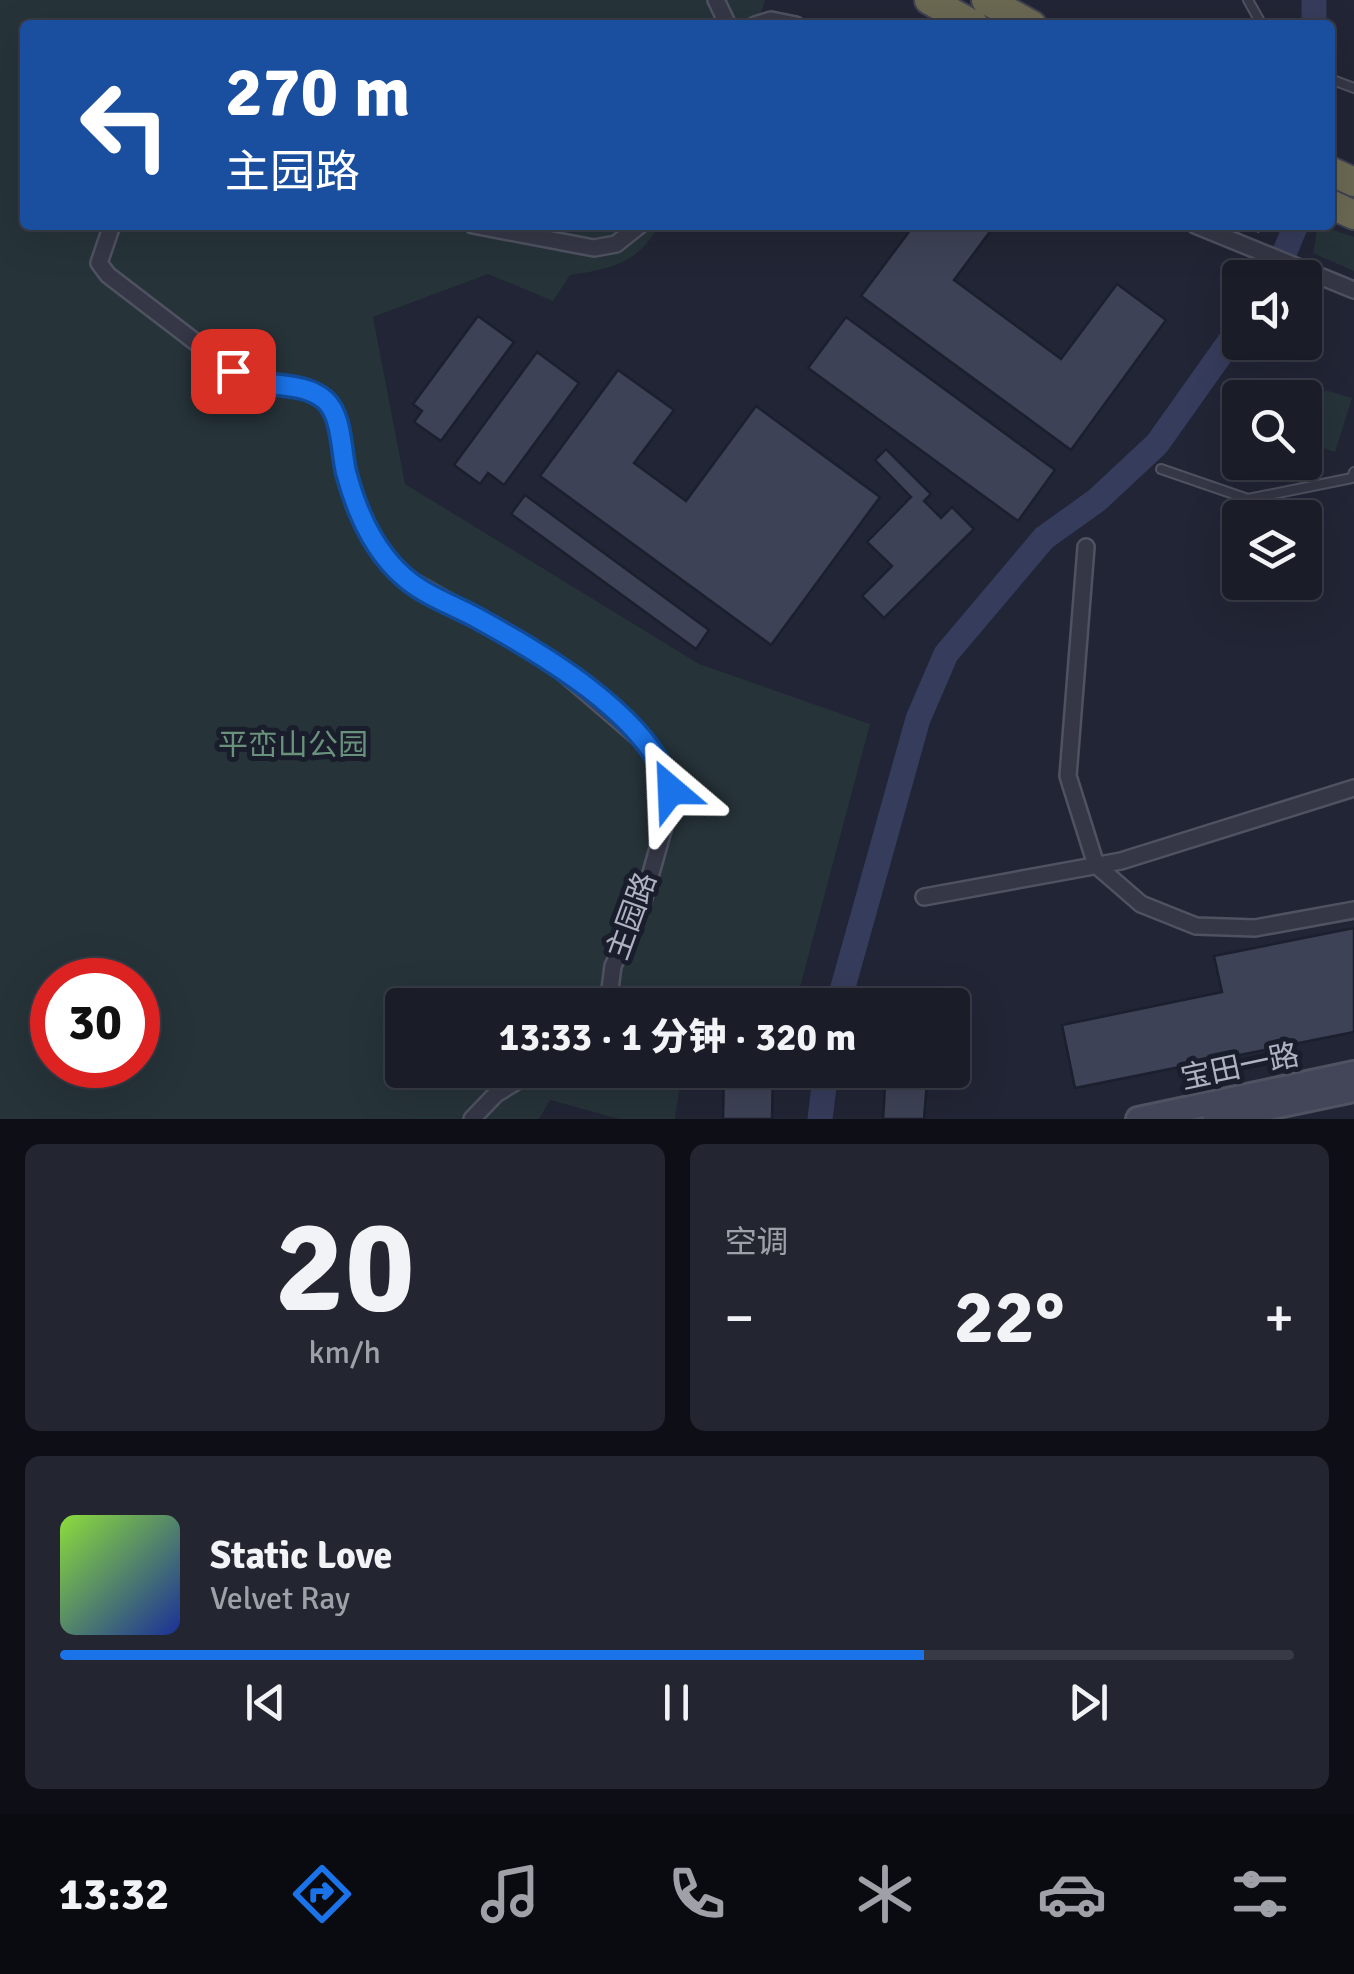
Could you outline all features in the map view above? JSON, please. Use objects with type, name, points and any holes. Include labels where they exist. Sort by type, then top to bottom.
[{"type":"highway","points":[[929,0],[965,20]]},
{"type":"highway","points":[[986,0],[1023,20]]},
{"type":"main road","name":"宝田一路","points":[[1138,1119],[1354,1073]]},
{"type":"main road","name":"宝田一路","points":[[1215,1119],[1354,1090]]},
{"type":"street","name":"主园路","points":[[110,230],[98,263],[108,275],[246,380],[304,389],[328,403],[336,420],[354,498],[377,547],[400,574],[560,668],[643,738],[661,762],[671,802],[642,905],[614,966],[611,988]]},
{"type":"street","points":[[499,230],[594,248],[616,244],[634,230]]},
{"type":"street","points":[[1207,230],[1354,290]]},
{"type":"street","points":[[1086,548],[1068,776],[1096,865],[1141,904],[1196,926],[1256,928],[1354,910]]},
{"type":"street","points":[[924,897],[1096,865],[1354,788]]},
{"type":"street","points":[[472,1119],[506,1088]]},
{"type":"lane","points":[[1161,469],[1248,499],[1352,478],[1354,472]]},
{"type":"green space","name":"平峦山公园","points":[[0,0],[765,0],[759,20],[20,20],[20,230],[656,230],[642,248],[622,262],[570,275],[553,301],[488,274],[373,317],[405,484],[699,664],[870,724],[800,988],[385,988],[385,1088],[679,1088],[675,1119],[619,1119],[550,1100],[539,1119],[0,1119]]},
{"type":"green space","points":[[1317,230],[1354,237],[1354,271],[1313,253]]},
{"type":"green space","points":[[1325,390],[1352,398],[1335,452],[1322,448]]},
{"type":"building","points":[[910,230],[991,230],[954,280],[1061,359],[1117,284],[1166,320],[1071,450],[861,296]]},
{"type":"building","points":[[478,316],[514,342],[441,441],[414,422],[422,411],[413,404]]},
{"type":"building","points":[[846,317],[1055,470],[1018,521],[808,368]]},
{"type":"building","points":[[537,352],[579,383],[504,485],[488,473],[480,484],[454,465]]},
{"type":"building","points":[[618,370],[674,410],[634,463],[686,501],[756,406],[880,497],[771,645],[540,476]]},
{"type":"building","points":[[886,449],[931,494],[924,501],[941,518],[952,507],[974,529],[884,618],[862,596],[892,566],[867,542],[911,497],[875,460]]},
{"type":"building","points":[[525,495],[709,630],[696,649],[511,514]]},
{"type":"building","points":[[1354,928],[1354,1032],[1075,1088],[1062,1025],[1222,992],[1214,956]]},
{"type":"building","points":[[724,1088],[773,1088],[772,1119],[723,1119]]},
{"type":"building","points":[[885,1088],[927,1088],[924,1119],[883,1119]]},
{"type":"waterway","points":[[1314,0],[1314,20]]},
{"type":"waterway","points":[[1281,260],[1294,230]]},
{"type":"waterway","points":[[843,988],[918,719],[946,654],[1044,538],[1097,500],[1157,444],[1222,352]]},
{"type":"waterway","points":[[820,1119],[824,1088]]},
{"type":"route","points":[[233,371],[254,384],[304,389],[328,403],[336,420],[354,498],[377,547],[400,574],[411,584],[521,642],[560,668],[643,738],[661,762],[671,790]]}]
